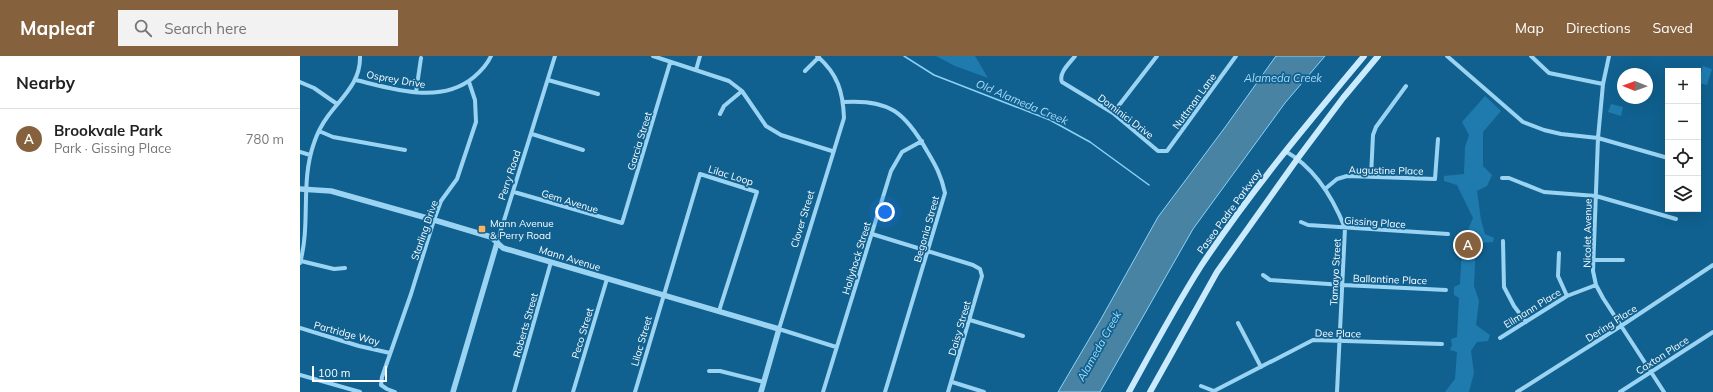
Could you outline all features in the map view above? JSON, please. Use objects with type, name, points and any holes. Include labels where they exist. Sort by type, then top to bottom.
[{"type":"main road","name":"Paseo Padre Parkway","points":[[1129,392],[1171,316],[1202,266],[1241,209],[1285,151],[1364,56]]},
{"type":"main road","points":[[1150,392],[1217,272],[1298,158],[1343,98],[1378,56]]},
{"type":"street","points":[[344,268],[334,269],[300,262],[305,236],[303,189],[310,155],[319,131],[327,117],[345,96],[356,80],[360,56]]},
{"type":"street","name":"Osprey Drive","points":[[356,80],[416,92],[442,92],[457,88],[468,82],[482,70],[491,56]]},
{"type":"street","name":"Perry Road","points":[[453,392],[555,56]]},
{"type":"street","points":[[653,56],[670,63],[729,81],[742,91],[766,126],[781,135],[832,150]]},
{"type":"street","points":[[696,70],[700,56]]},
{"type":"street","name":"Clover Street","points":[[761,392],[832,150],[844,118],[843,102],[836,77],[818,56],[805,71]]},
{"type":"street","name":"Dominici Drive","points":[[1075,56],[1062,74],[1062,82],[1113,113],[1158,151],[1162,152]]},
{"type":"street","points":[[1113,113],[1157,56]]},
{"type":"street","name":"Nuttman Lane","points":[[1162,152],[1167,151],[1236,56]]},
{"type":"street","points":[[1447,56],[1456,62],[1493,97],[1523,122],[1544,130],[1561,134],[1598,138],[1665,157]]},
{"type":"street","points":[[1531,56],[1550,73],[1603,84]]},
{"type":"street","name":"Nicolet Avenue","points":[[1609,56],[1603,84],[1598,138],[1593,260],[1596,285],[1664,392]]},
{"type":"street","points":[[416,92],[421,58]]},
{"type":"street","name":"Garcia Street","points":[[622,223],[670,63]]},
{"type":"street","points":[[548,80],[598,94]]},
{"type":"street","points":[[300,82],[314,88],[337,104]]},
{"type":"street","name":"Starling Drive","points":[[396,392],[381,385],[382,377],[441,201],[457,179],[476,122],[475,100],[468,82]]},
{"type":"street","points":[[1371,176],[1373,135],[1376,127],[1406,86]]},
{"type":"street","points":[[720,114],[724,106],[742,91]]},
{"type":"street","name":"Begonia Street","points":[[843,102],[863,100],[873,102],[891,109],[902,117],[912,126],[942,176],[945,193],[885,392]]},
{"type":"street","points":[[319,131],[333,137],[405,150]]},
{"type":"street","points":[[532,134],[583,150]]},
{"type":"street","name":"Augustine Place","points":[[1325,188],[1336,179],[1347,176],[1435,179],[1438,139]]},
{"type":"street","name":"Hollyhock Street","points":[[823,392],[891,171],[902,152],[922,141]]},
{"type":"street","name":"Tamayo Street","points":[[1285,151],[1298,158],[1325,188],[1337,209],[1345,228],[1337,392]]},
{"type":"street","points":[[300,152],[310,155]]},
{"type":"street","name":"Lilac Loop","points":[[663,295],[700,174],[757,192],[719,312]]},
{"type":"street","points":[[1502,178],[1509,178],[1544,192],[1596,196],[1676,219]]},
{"type":"street","name":"Mann Avenue","points":[[303,189],[331,191],[434,220],[491,237],[503,248],[836,347]]},
{"type":"street","name":"Gem Avenue","points":[[514,192],[622,223]]},
{"type":"street","name":"Gissing Place","points":[[1301,222],[1308,225],[1448,234]]},
{"type":"street","points":[[872,234],[928,252]]},
{"type":"street","points":[[1503,241],[1504,287],[1514,306],[1526,322]]},
{"type":"street","name":"Daisy Street","points":[[928,252],[973,265],[980,269],[982,276],[948,392]]},
{"type":"street","points":[[1559,253],[1558,276],[1567,296]]},
{"type":"street","points":[[1593,260],[1624,260]]},
{"type":"street","name":"Roberts Street","points":[[514,392],[551,262]]},
{"type":"street","name":"Dering Place","points":[[1517,392],[1713,265]]},
{"type":"street","name":"Ballantine Place","points":[[1263,275],[1270,280],[1446,290]]},
{"type":"street","name":"Peco Street","points":[[573,392],[607,279]]},
{"type":"street","name":"Ellmann Place","points":[[1500,338],[1567,296],[1596,285]]},
{"type":"street","name":"Lilac Street","points":[[634,392],[663,295]]},
{"type":"street","points":[[970,320],[1023,336]]},
{"type":"street","points":[[1238,322],[1261,367]]},
{"type":"street","name":"Partridge Way","points":[[300,328],[359,346],[390,353]]},
{"type":"street","name":"Caxton Place","points":[[1620,392],[1713,332]]},
{"type":"street","name":"Dee Place","points":[[1200,386],[1214,391],[1313,340],[1442,344]]},
{"type":"street","points":[[709,371],[720,371],[764,382]]},
{"type":"street","points":[[300,375],[360,392]]},
{"type":"street","points":[[952,382],[984,392]]},
{"type":"shaded area","points":[[936,56],[975,56],[988,78],[955,66]]},
{"type":"shaded area","points":[[1703,66],[1712,69],[1707,85],[1701,84],[1701,73]]},
{"type":"shaded area","points":[[1485,96],[1501,111],[1483,132],[1483,166],[1492,175],[1487,186],[1477,191],[1481,220],[1485,234],[1494,238],[1493,242],[1476,243],[1474,286],[1479,301],[1476,325],[1490,335],[1488,341],[1477,342],[1471,351],[1474,373],[1469,392],[1445,392],[1455,379],[1457,352],[1450,350],[1452,345],[1451,339],[1457,337],[1459,298],[1454,295],[1454,287],[1460,284],[1462,247],[1461,242],[1456,240],[1458,234],[1467,232],[1473,218],[1457,185],[1444,181],[1444,176],[1464,174],[1465,147],[1469,135],[1462,122]]},
{"type":"shaded area","points":[[1611,104],[1623,107],[1621,116],[1608,112]]},
{"type":"water","name":"Alameda Creek","points":[[1276,56],[1325,56],[1285,103],[1193,229],[1100,392],[1058,392],[1158,217]]},
{"type":"waterway","name":"Old Alameda Creek","points":[[904,56],[934,75],[1050,120],[1090,142],[1149,185]]},
{"type":"place","name":"Mann Avenue & Perry Road","points":[[482,229]]},
{"type":"place","name":"Brookvale Park","points":[[1468,245]]}]
